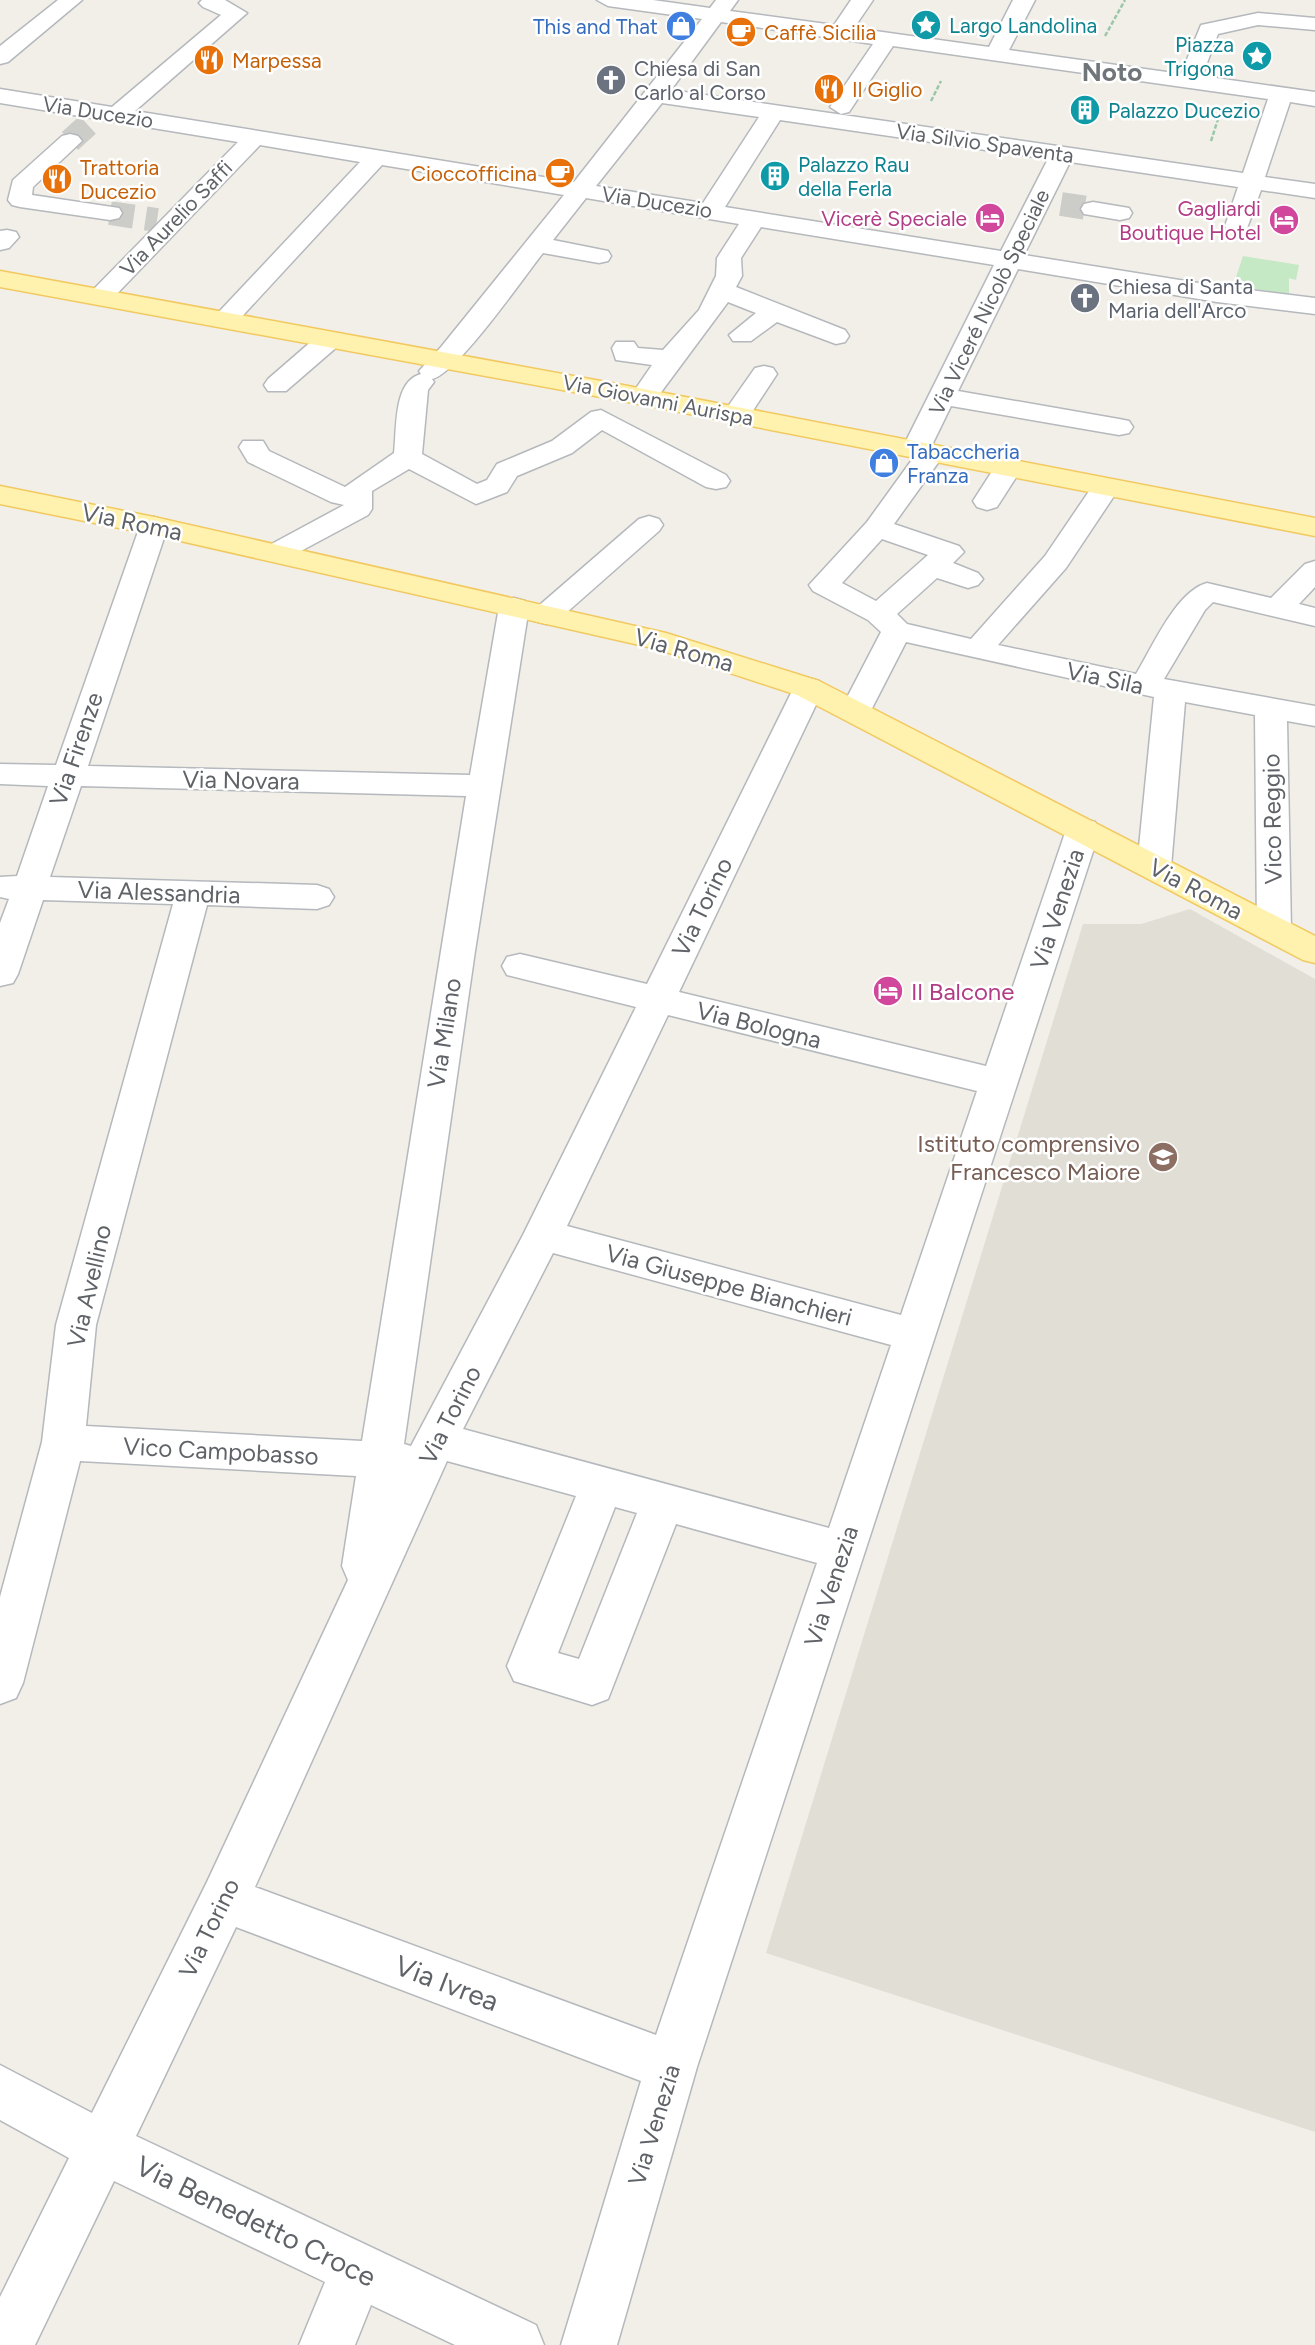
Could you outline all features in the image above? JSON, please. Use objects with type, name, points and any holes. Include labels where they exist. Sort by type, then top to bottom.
[{"type":"main road","name":"Via Giovanni Aurispa","points":[[2,282],[329,340],[432,371],[643,397],[1315,527]]},
{"type":"main road","name":"Via Roma","points":[[0,495],[154,526],[666,642],[807,688],[856,711],[1315,951]]},
{"type":"street","points":[[0,57],[71,0]]},
{"type":"street","points":[[104,116],[236,13],[210,3],[214,0]]},
{"type":"street","points":[[608,0],[721,8],[841,33],[1315,99]]},
{"type":"street","points":[[841,33],[862,0]]},
{"type":"street","points":[[996,54],[1019,2]]},
{"type":"street","points":[[1234,3],[1313,22]]},
{"type":"street","points":[[408,457],[415,390],[656,95],[721,8]]},
{"type":"street","points":[[1189,81],[1209,30],[1258,19],[1313,22]]},
{"type":"street","points":[[841,107],[887,39]]},
{"type":"street","points":[[1237,226],[1281,94]]},
{"type":"street","name":"Via Silvio Spaventa","points":[[656,95],[1315,191]]},
{"type":"street","name":"Via Ducezio","points":[[0,96],[104,116],[1315,306]]},
{"type":"street","points":[[710,211],[774,112]]},
{"type":"street","name":"Via Aurelio Saffi","points":[[99,298],[165,221],[254,138]]},
{"type":"street","points":[[70,141],[21,185],[20,200],[110,213]]},
{"type":"street","name":"Via Viceré Nicolò Speciale","points":[[877,528],[924,451],[943,396],[1009,260],[1050,203],[1062,154]]},
{"type":"street","points":[[225,320],[376,158]]},
{"type":"street","points":[[1093,209],[1120,213]]},
{"type":"street","points":[[643,397],[670,359],[710,313],[729,276],[729,258],[755,218]]},
{"type":"street","points":[[536,244],[599,256]]},
{"type":"street","points":[[723,291],[836,336]]},
{"type":"street","points":[[743,335],[775,311]]},
{"type":"street","points":[[277,385],[329,340]]},
{"type":"street","points":[[625,348],[625,354],[670,359]]},
{"type":"street","points":[[736,415],[764,374]]},
{"type":"street","points":[[943,396],[1119,427]]},
{"type":"street","points":[[408,457],[476,495],[497,486],[507,470],[562,447],[601,418],[716,481]]},
{"type":"street","points":[[253,447],[258,456],[341,496],[358,498]]},
{"type":"street","points":[[276,553],[358,509],[358,488],[408,457]]},
{"type":"street","points":[[987,501],[1008,468]]},
{"type":"street","points":[[977,650],[1056,562],[1106,486]]},
{"type":"street","points":[[530,611],[649,525]]},
{"type":"street","name":"Via Firenze","points":[[0,974],[14,887],[67,776],[154,526]]},
{"type":"street","points":[[856,711],[888,623],[933,566],[949,552],[877,528]]},
{"type":"street","name":"Via Sila","points":[[877,528],[824,585],[888,623],[977,650],[1157,689],[1315,716]]},
{"type":"street","points":[[933,566],[968,579]]},
{"type":"street","points":[[1278,608],[1315,570]]},
{"type":"street","points":[[1154,867],[1157,689],[1193,605],[1207,592],[1315,617]]},
{"type":"street","name":"Via Milano","points":[[358,1606],[483,786],[530,611]]},
{"type":"street","name":"Via Torino","points":[[6,2345],[224,1899],[431,1451],[543,1235],[807,688]]},
{"type":"street","name":"Vico Reggio","points":[[1271,708],[1273,930]]},
{"type":"street","name":"Via Novara","points":[[0,774],[483,786]]},
{"type":"street","name":"Via Venezia","points":[[589,2345],[671,2067],[1083,830]]},
{"type":"street","name":"Via Alessandria","points":[[14,887],[317,897]]},
{"type":"street","name":"Via Avellino","points":[[0,1683],[63,1442],[76,1325],[193,892]]},
{"type":"street","name":"Via Bologna","points":[[520,966],[999,1083]]},
{"type":"street","name":"Via Giuseppe Bianchieri","points":[[543,1235],[916,1335]]},
{"type":"street","name":"Vico Campobasso","points":[[63,1442],[379,1460],[431,1451],[603,1486],[843,1551]]},
{"type":"street","points":[[603,1486],[530,1666],[592,1684],[663,1502]]},
{"type":"street","name":"Via Ivrea","points":[[224,1899],[671,2067]]},
{"type":"street","name":"Via Benedetto Croce","points":[[0,2091],[103,2148],[516,2345]]},
{"type":"street","points":[[327,2345],[357,2270]]},
{"type":"shaded area","points":[[1190,909],[1315,979],[1315,2132],[766,1953],[1083,924],[1141,924]]},
{"type":"green space","points":[[1243,256],[1299,265],[1296,280],[1289,278],[1289,294],[1233,286]]},
{"type":"tunnel","points":[[70,141],[92,121]]},
{"type":"tunnel","points":[[1061,204],[1093,209]]},
{"type":"tunnel","points":[[110,213],[157,220]]},
{"type":"place","name":"Largo Landolina","points":[[926,25]]},
{"type":"place","name":"This and That","points":[[681,26]]},
{"type":"place","name":"Caffè Sicilia","points":[[741,32]]},
{"type":"place","name":"Piazza Trigona","points":[[1257,56]]},
{"type":"place","name":"Marpessa","points":[[209,60]]},
{"type":"place","name":"Chiesa di San Carlo al Corso","points":[[611,80]]},
{"type":"place","name":"Il Giglio","points":[[829,89]]},
{"type":"place","name":"Palazzo Ducezio","points":[[1085,110]]},
{"type":"place","name":"Cioccofficina","points":[[560,173]]},
{"type":"place","name":"Palazzo Rau della Ferla","points":[[775,176]]},
{"type":"place","name":"Trattoria Ducezio","points":[[57,179]]},
{"type":"place","name":"Vicerè Speciale","points":[[990,218]]},
{"type":"place","name":"Gagliardi Boutique Hotel","points":[[1284,220]]},
{"type":"place","name":"Chiesa di Santa Maria dell'Arco","points":[[1085,298]]},
{"type":"place","name":"Tabaccheria Franza","points":[[884,463]]},
{"type":"place","name":"Il Balcone","points":[[888,991]]},
{"type":"place","name":"Istituto comprensivo Francesco Maiore","points":[[1163,1157]]},
{"type":"district","name":"Noto","points":[[1112,72]]}]
